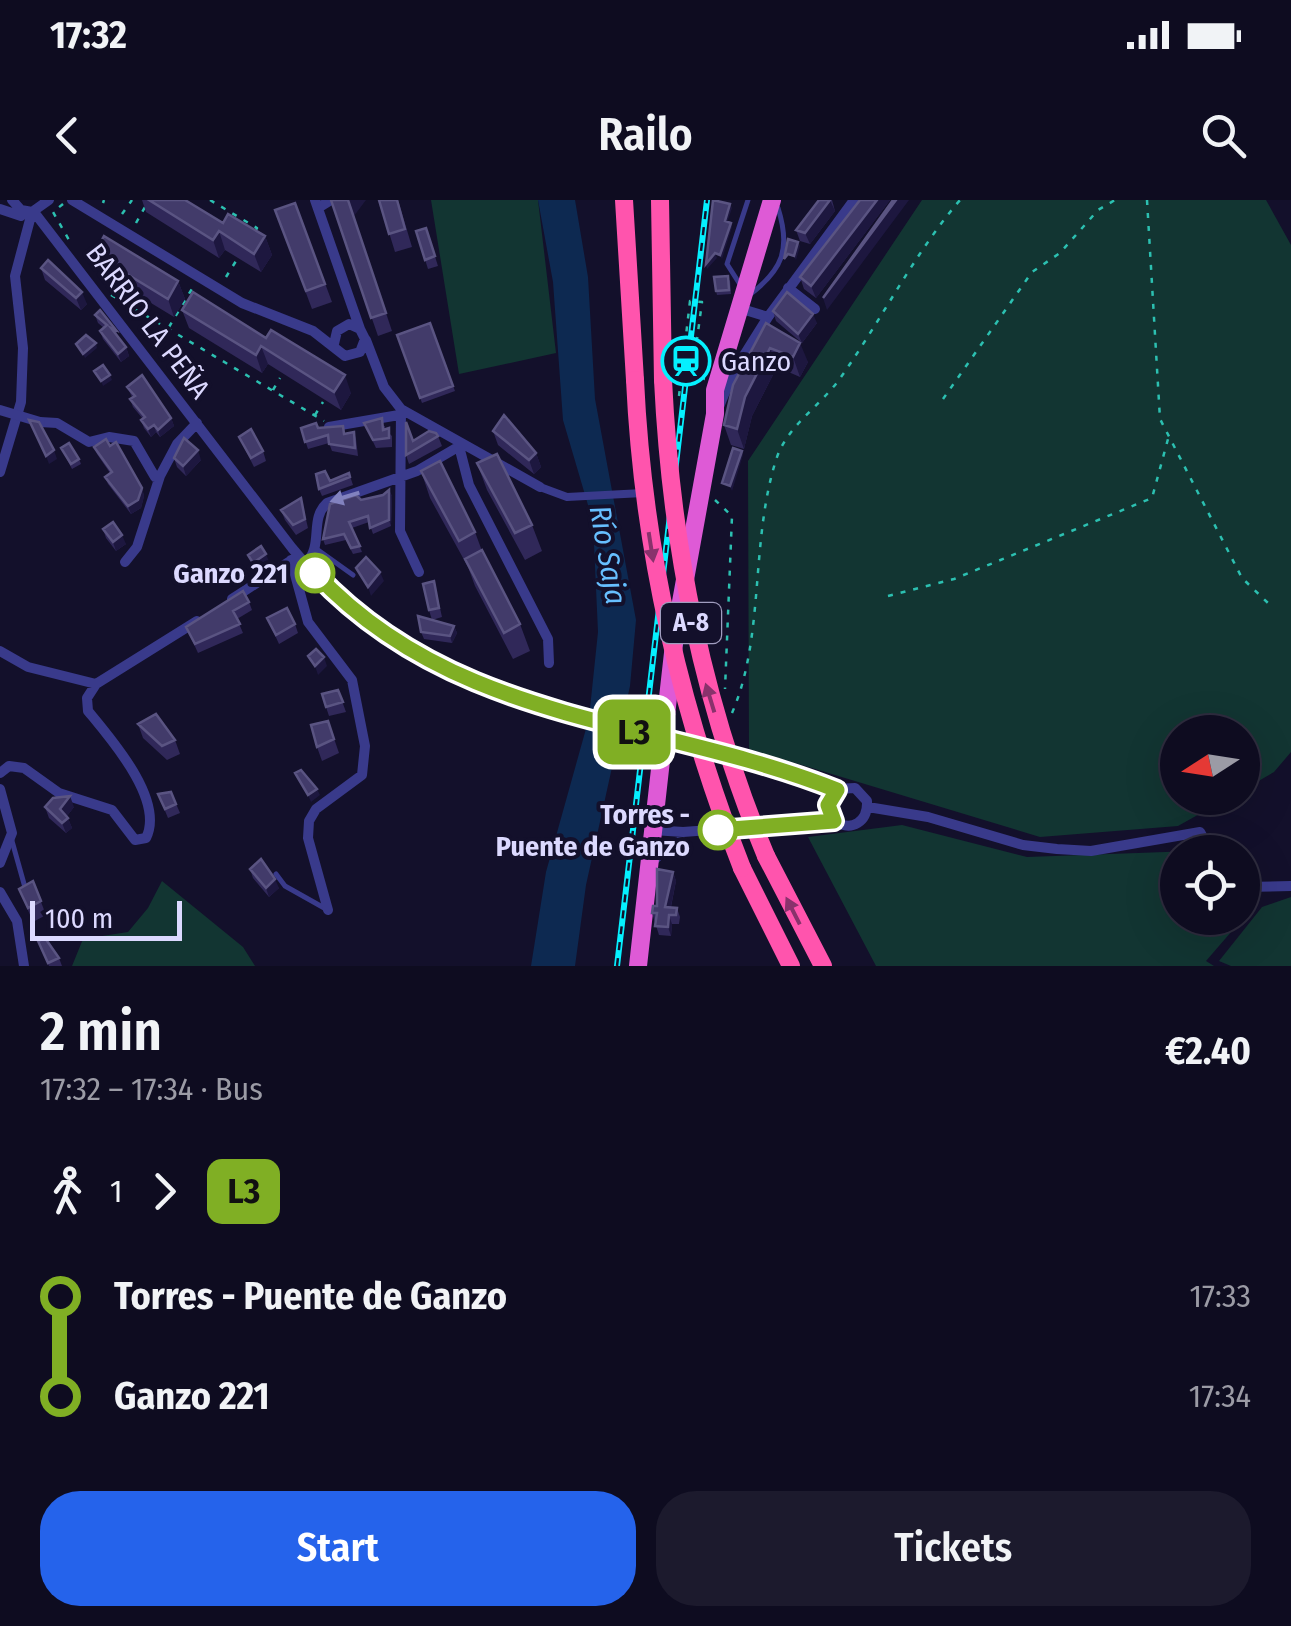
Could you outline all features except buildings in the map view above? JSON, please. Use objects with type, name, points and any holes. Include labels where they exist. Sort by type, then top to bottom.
[{"type":"highway","points":[[624,200],[635,380]]},
{"type":"highway","name":"A-8","points":[[633,200],[635,380],[644,504],[666,632],[692,732],[742,868],[791,966]]},
{"type":"highway","name":"A-8","points":[[660,200],[663,377],[672,505],[690,619],[725,746],[766,856],[823,966]]},
{"type":"highway","points":[[663,377],[668,200]]},
{"type":"highway","points":[[638,966],[645,872],[675,635],[718,380],[774,200]]},
{"type":"street","points":[[12,200],[34,210]]},
{"type":"street","points":[[70,200],[251,308],[313,331],[334,344],[344,356],[360,352],[363,334]]},
{"type":"street","points":[[331,200],[316,204],[376,370],[400,412],[400,531],[418,572]]},
{"type":"street","points":[[715,414],[768,317],[854,200]]},
{"type":"street","points":[[0,209],[34,210]]},
{"type":"street","points":[[0,472],[22,402],[23,348],[16,276],[34,210]]},
{"type":"street","name":"BARRIO LA PEÑA","points":[[34,210],[63,247]]},
{"type":"street","name":"BARRIO LA PEÑA","points":[[34,210],[298,560],[398,644],[536,705],[837,790]]},
{"type":"street","points":[[23,240],[50,232]]},
{"type":"street","points":[[788,288],[815,310]]},
{"type":"street","points":[[744,303],[768,317]]},
{"type":"street","points":[[334,344],[352,305]]},
{"type":"street","points":[[313,331],[339,328],[363,334]]},
{"type":"street","points":[[353,356],[376,370]]},
{"type":"street","points":[[0,410],[57,424],[89,442],[128,438],[140,445],[152,476],[160,476]]},
{"type":"street","points":[[329,425],[400,412],[567,498],[648,492]]},
{"type":"street","name":"BARRIO LA PEÑA","points":[[125,562],[137,547],[160,476],[177,444],[197,423]]},
{"type":"street","points":[[217,608],[318,550],[321,508],[462,446]]},
{"type":"street","points":[[462,446],[468,485],[548,639],[549,663]]},
{"type":"street","points":[[298,560],[308,622],[352,680],[365,746],[362,776],[316,809],[308,828],[328,910]]},
{"type":"street","points":[[0,774],[9,766],[24,768],[60,792],[112,810],[126,834],[135,840],[146,838],[150,829],[148,809],[135,773],[88,710],[87,698],[96,684],[202,618]]},
{"type":"street","points":[[0,651],[28,667],[96,684]]},
{"type":"street","points":[[656,786],[676,826]]},
{"type":"street","points":[[834,821],[828,805],[837,790],[855,788],[868,807]]},
{"type":"street","points":[[0,789],[10,816],[12,841],[0,863]]},
{"type":"street","points":[[650,830],[834,821],[846,826],[858,824],[868,807]]},
{"type":"street","points":[[868,807],[928,817],[1023,845],[1058,849],[1106,849],[1160,839]]},
{"type":"street","points":[[645,872],[676,826]]},
{"type":"street","points":[[1260,887],[1291,886]]},
{"type":"street","points":[[0,892],[17,922],[24,966]]},
{"type":"lane","points":[[744,303],[727,264],[748,200]]},
{"type":"lane","points":[[815,310],[825,296]]},
{"type":"lane","points":[[318,550],[353,575]]},
{"type":"lane","points":[[12,841],[26,890]]},
{"type":"lane","points":[[276,874],[286,886],[328,910]]},
{"type":"path","points":[[70,200],[52,212],[76,250]]},
{"type":"path","points":[[122,214],[132,200]]},
{"type":"path","points":[[136,223],[150,200]]},
{"type":"path","points":[[210,200],[257,228],[252,237]]},
{"type":"path","points":[[725,724],[744,678],[760,526],[781,446],[839,379],[932,236],[960,200]]},
{"type":"path","points":[[943,400],[1032,272],[1060,253],[1098,210],[1116,200]]},
{"type":"path","points":[[1148,200],[1160,419],[1242,578],[1268,603]]},
{"type":"path","points":[[226,276],[236,261]]},
{"type":"path","points":[[168,328],[199,277]]},
{"type":"path","points":[[116,306],[105,290],[329,425]]},
{"type":"path","points":[[678,407],[690,300],[702,302],[692,378]]},
{"type":"path","points":[[198,346],[204,338]]},
{"type":"path","points":[[240,372],[245,364]]},
{"type":"path","points":[[272,391],[280,378]]},
{"type":"path","points":[[314,416],[323,402]]},
{"type":"path","points":[[888,596],[954,579],[1152,498],[1169,436]]},
{"type":"path","points":[[719,503],[732,516],[725,702]]},
{"type":"green space","points":[[431,200],[538,200],[556,353],[459,374]]},
{"type":"green space","points":[[922,200],[1266,200],[1291,245],[1291,752],[1274,772],[1260,780],[1260,715],[1160,715],[1160,815],[1198,815],[1178,826],[1040,837],[749,749],[748,461]]},
{"type":"green space","points":[[902,825],[1027,857],[1160,852],[1160,935],[1228,935],[1206,961],[1214,966],[876,966],[808,837]]},
{"type":"green space","points":[[162,881],[243,947],[255,966],[72,966],[83,939],[128,932],[148,908]]},
{"type":"green space","points":[[1291,897],[1291,966],[1231,966],[1219,961],[1240,935],[1260,935],[1262,907]]},
{"type":"water","name":"Río Saja","points":[[538,200],[575,200],[588,277],[595,399],[636,620],[630,686],[586,885],[575,966],[531,966],[546,872],[589,718],[598,632],[593,522],[563,420],[553,282]]},
{"type":"railway","points":[[617,966],[707,200]]},
{"type":"bus line","name":"L3","points":[[315,573],[398,644],[465,679],[536,705],[811,779],[837,790],[828,805],[834,821],[718,830]]},
{"type":"place","name":"Ganzo","points":[[686,361]]},
{"type":"place","name":"Ganzo 221","points":[[315,573]]},
{"type":"place","name":"Torres - Puente de Ganzo","points":[[718,830]]}]
